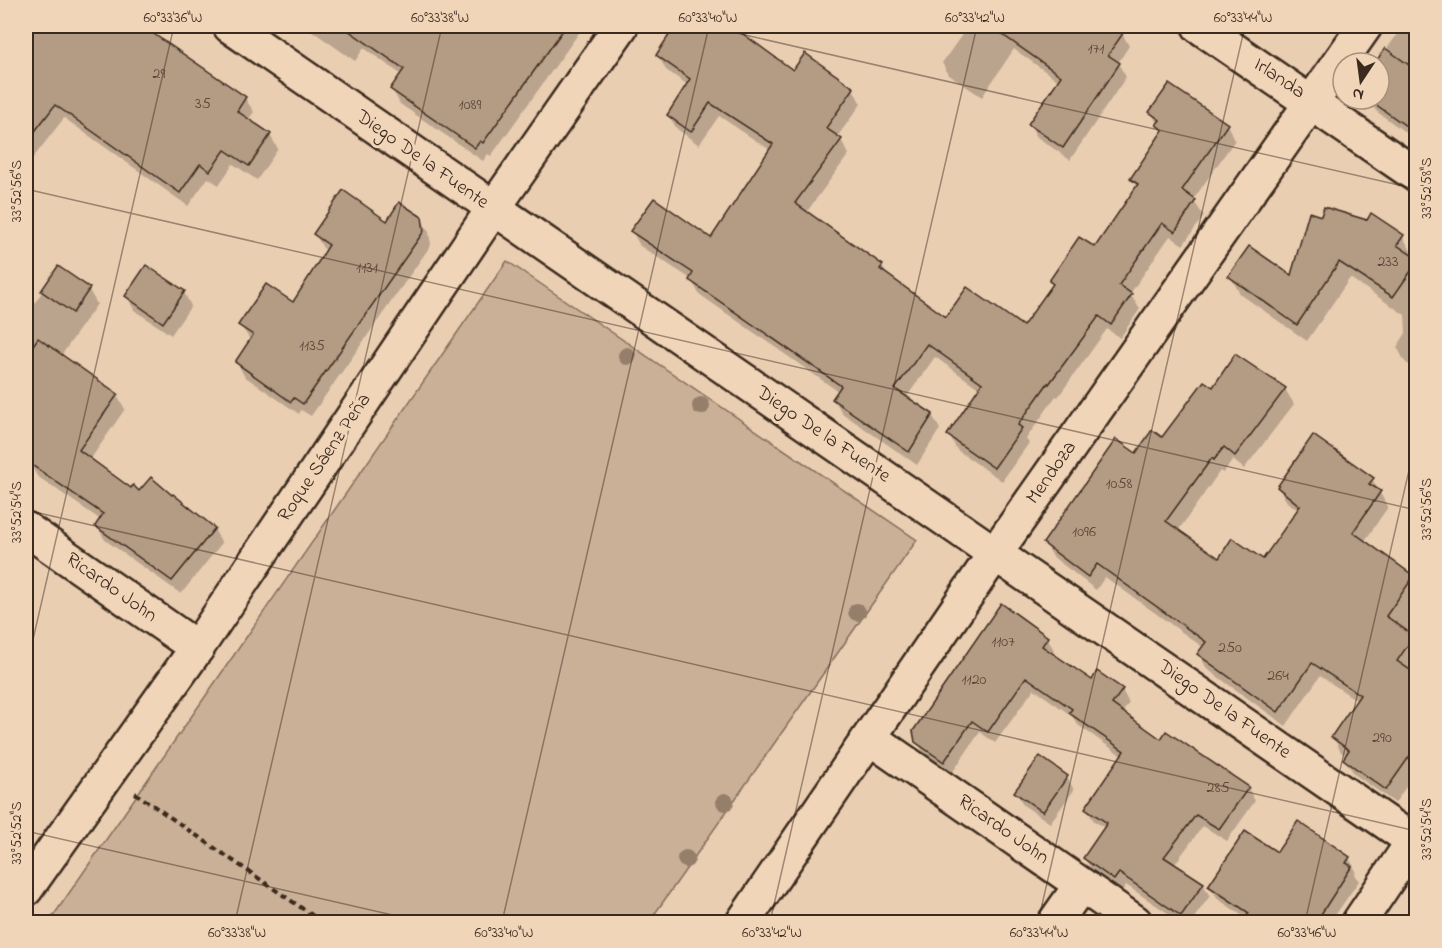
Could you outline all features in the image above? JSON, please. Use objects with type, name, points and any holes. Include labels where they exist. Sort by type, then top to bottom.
[{"type":"street","name":"Diego De la Fuente","points":[[230,26],[493,209],[1416,841]]},
{"type":"street","name":"Roque Sáenz Peña","points":[[26,889],[197,648],[493,209],[621,26]]},
{"type":"street","name":"Irlanda","points":[[1199,26],[1416,175]]},
{"type":"street","name":"Mendoza","points":[[743,922],[996,552],[1365,26]]},
{"type":"street","name":"Ricardo John","points":[[26,529],[197,648]]},
{"type":"street","name":"Ricardo John","points":[[870,738],[1136,922]]},
{"type":"street","points":[[1359,922],[1416,841]]},
{"type":"street","points":[[1055,922],[1081,885]]},
{"type":"path","points":[[107,774],[322,922]]},
{"type":"shaded area","points":[[507,261],[917,540],[649,922],[49,922]]},
{"type":"building","points":[[26,26],[142,26],[246,97],[237,111],[271,134],[249,166],[225,150],[210,171],[200,164],[180,193],[55,105],[26,143]]},
{"type":"building","points":[[342,26],[566,26],[483,143],[480,141],[475,148],[390,89],[404,69]]},
{"type":"building","points":[[675,26],[732,26],[793,70],[805,53],[854,88],[826,128],[842,139],[795,203],[883,265],[880,269],[946,317],[967,287],[1023,326],[1053,284],[1049,281],[1079,237],[1095,247],[1138,184],[1130,179],[1163,130],[1156,125],[1160,120],[1149,112],[1169,84],[1228,124],[1182,190],[1196,200],[1175,232],[1162,223],[1119,285],[1132,294],[1111,325],[1099,316],[1018,425],[1022,428],[994,468],[947,435],[982,383],[927,344],[895,389],[933,414],[909,452],[832,399],[841,386],[689,280],[693,273],[630,231],[654,198],[711,238],[773,144],[710,103],[691,132],[667,115],[690,79],[656,55]]},
{"type":"building","points":[[990,26],[1128,26],[1108,55],[1120,63],[1063,148],[1028,124],[1061,76]]},
{"type":"building","points":[[1391,52],[1416,70],[1416,133],[1385,111],[1391,111]]},
{"type":"building","points":[[343,190],[387,221],[399,202],[422,217],[424,231],[303,404],[294,398],[291,402],[235,362],[253,335],[238,325],[266,284],[293,302],[329,245],[313,234]]},
{"type":"building","points":[[1324,207],[1367,220],[1371,213],[1404,235],[1397,245],[1416,258],[1416,264],[1393,297],[1339,262],[1297,325],[1228,276],[1249,246],[1291,275],[1309,212],[1321,216]]},
{"type":"building","points":[[146,265],[185,291],[163,323],[125,296]]},
{"type":"building","points":[[58,266],[90,288],[73,313],[41,291]]},
{"type":"building","points":[[38,338],[118,394],[79,450],[131,488],[133,485],[139,491],[151,477],[215,528],[172,581],[95,526],[103,514],[26,461],[26,355]]},
{"type":"building","points":[[1235,354],[1286,388],[1235,456],[1224,447],[1214,460],[1212,458],[1166,521],[1219,558],[1232,538],[1263,559],[1300,506],[1277,487],[1313,435],[1374,478],[1369,484],[1381,491],[1353,532],[1414,576],[1386,616],[1414,636],[1397,661],[1416,674],[1416,747],[1386,790],[1343,759],[1349,750],[1331,737],[1360,695],[1312,663],[1278,712],[1197,654],[1206,642],[1097,564],[1088,577],[1043,543],[1116,439],[1136,453],[1152,430],[1162,437],[1204,381],[1213,387]]},
{"type":"building","points":[[1001,603],[1048,637],[1042,646],[1092,680],[1097,671],[1123,689],[1112,704],[1161,739],[1166,731],[1249,787],[1219,829],[1196,815],[1164,857],[1204,883],[1181,916],[1119,873],[1114,880],[1083,858],[1107,823],[1085,808],[1124,751],[1069,713],[1072,709],[1026,677],[988,732],[972,721],[944,762],[915,742],[913,731]]},
{"type":"building","points":[[1040,756],[1068,776],[1043,812],[1014,792]]},
{"type":"building","points":[[1298,821],[1350,857],[1346,863],[1352,866],[1316,922],[1243,922],[1249,913],[1208,886],[1245,831],[1277,852]]}]
